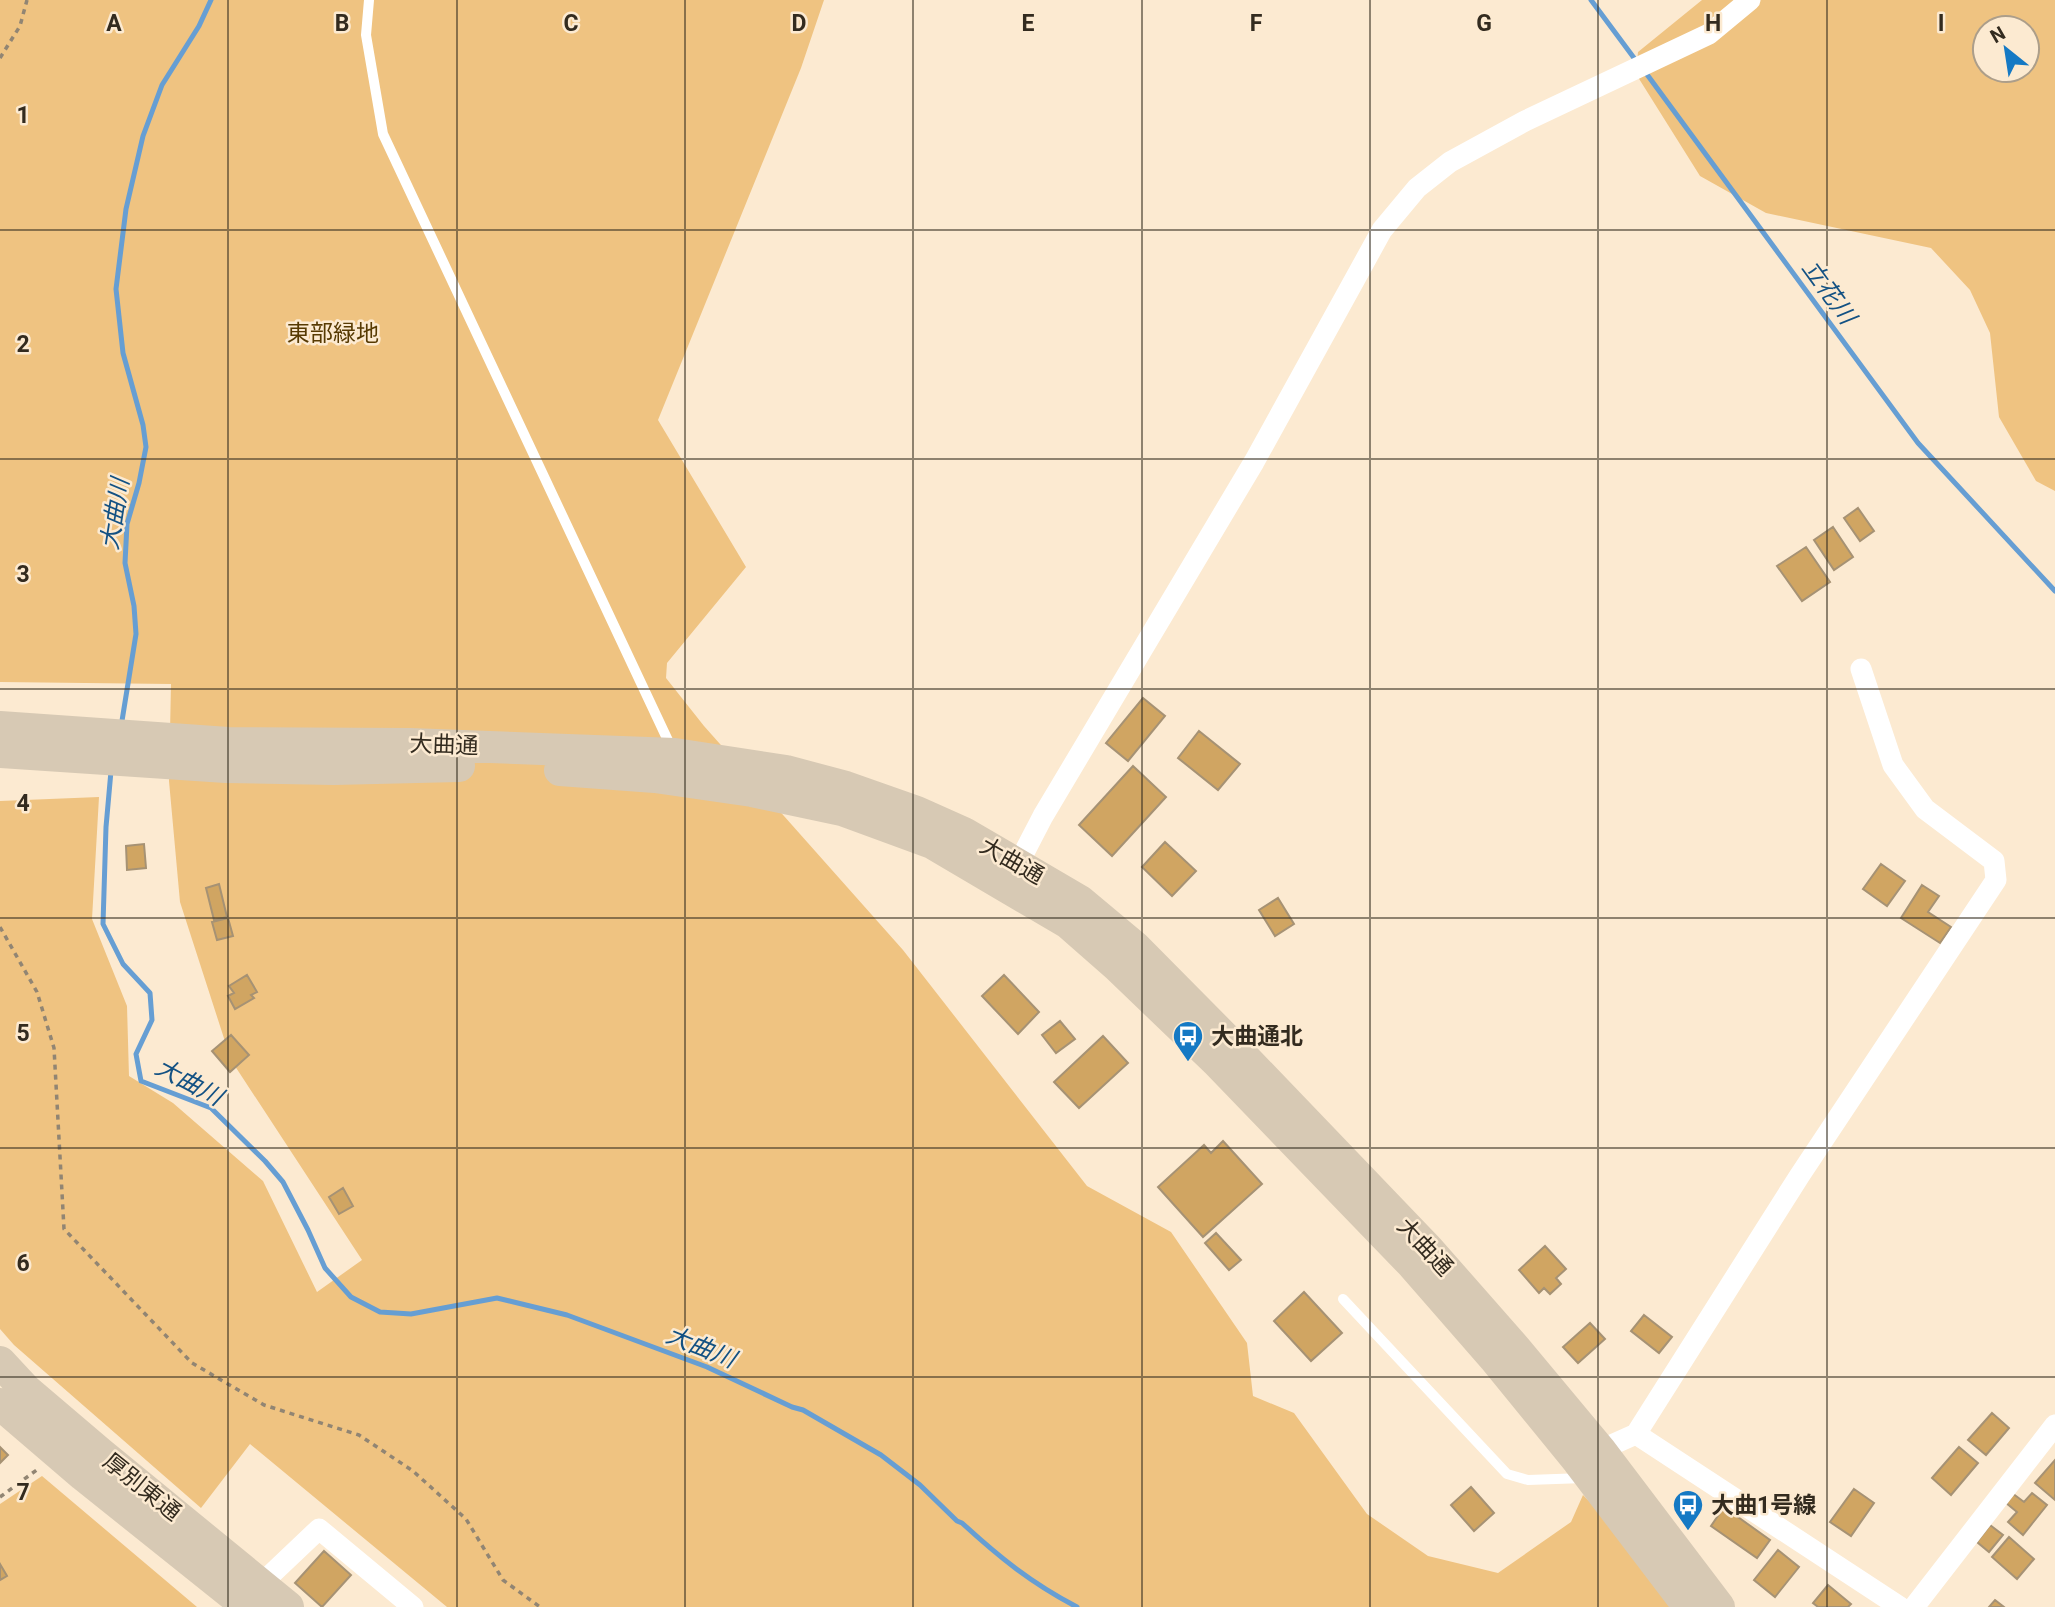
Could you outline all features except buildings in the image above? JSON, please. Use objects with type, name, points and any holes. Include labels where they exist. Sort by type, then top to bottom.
[{"type":"street","points":[[1013,875],[1043,816],[1254,463],[1382,230],[1417,188],[1450,162],[1525,121],[1709,34],[1751,0]]},
{"type":"street","points":[[1590,1463],[1636,1434],[1800,1175],[1996,880],[1994,861],[1925,809],[1893,765],[1861,669]]},
{"type":"street","name":"大曲通","points":[[0,727],[334,769],[433,766],[547,769],[655,777],[752,791],[842,810],[1080,901],[1153,965],[1428,1249],[1515,1348],[1689,1607]]},
{"type":"street","name":"大曲通","points":[[0,752],[227,755],[410,744],[675,754],[786,771],[846,787],[917,812],[964,833],[1013,875]]},
{"type":"street","name":"厚別東通","points":[[0,1362],[26,1390],[100,1453],[253,1600]]},
{"type":"street","name":"厚別東通","points":[[0,1404],[58,1454],[253,1600],[288,1607]]},
{"type":"street","points":[[1914,1607],[2055,1425]]},
{"type":"street","points":[[1636,1434],[1900,1607]]},
{"type":"street","name":"大曲通","points":[[1590,1463],[1719,1607]]},
{"type":"street","points":[[253,1600],[319,1529],[413,1607]]},
{"type":"lane","points":[[369,0],[366,35],[383,134],[675,754]]},
{"type":"lane","points":[[1343,1299],[1507,1474],[1528,1480],[1590,1463]]},
{"type":"path","points":[[0,58],[20,26],[27,0]]},
{"type":"path","points":[[0,927],[37,992],[54,1048],[64,1229],[192,1363],[264,1405],[359,1436],[413,1471],[467,1519],[503,1580],[540,1607]]},
{"type":"path","points":[[0,1497],[58,1454]]},
{"type":"green space","name":"東部緑地","points":[[0,0],[824,0],[801,68],[658,420],[746,567],[667,663],[666,678],[704,726],[903,950],[1087,1186],[1171,1232],[1247,1343],[1253,1396],[1294,1413],[1367,1514],[1428,1556],[1498,1573],[1571,1522],[1583,1495],[1617,1529],[1677,1607],[447,1607],[250,1444],[201,1508],[14,1345],[0,1329],[0,801],[99,797],[92,919],[127,1006],[129,1076],[173,1103],[263,1181],[317,1292],[362,1260],[231,1060],[180,902],[169,781],[171,684],[0,682]]},
{"type":"green space","points":[[1702,0],[2055,0],[2055,491],[2036,481],[1999,417],[1990,333],[1970,290],[1931,248],[1766,213],[1700,176],[1636,74],[1638,52]]},
{"type":"green space","points":[[42,1476],[197,1607],[0,1607],[0,1504]]},
{"type":"waterway","name":"大曲川","points":[[121,727],[136,634],[134,606],[125,563],[127,524],[146,447],[143,425],[123,353],[116,289],[126,209],[143,136],[162,85],[199,26],[211,0]]},
{"type":"waterway","name":"立花川","points":[[1591,0],[1637,62]]},
{"type":"waterway","name":"立花川","points":[[1643,69],[1918,443],[2055,591]]},
{"type":"waterway","name":"大曲川","points":[[111,771],[103,924],[123,964],[150,993],[152,1020],[136,1054],[141,1081],[211,1108],[265,1161],[283,1182],[325,1268],[351,1297],[380,1312],[411,1314],[497,1298],[567,1315],[707,1367],[803,1410],[881,1455],[920,1485],[957,1521],[1016,1569],[1077,1607]]},
{"type":"place","name":"大曲通北","points":[[1188,1063]]},
{"type":"place","name":"大曲1号線","points":[[1688,1532]]}]
